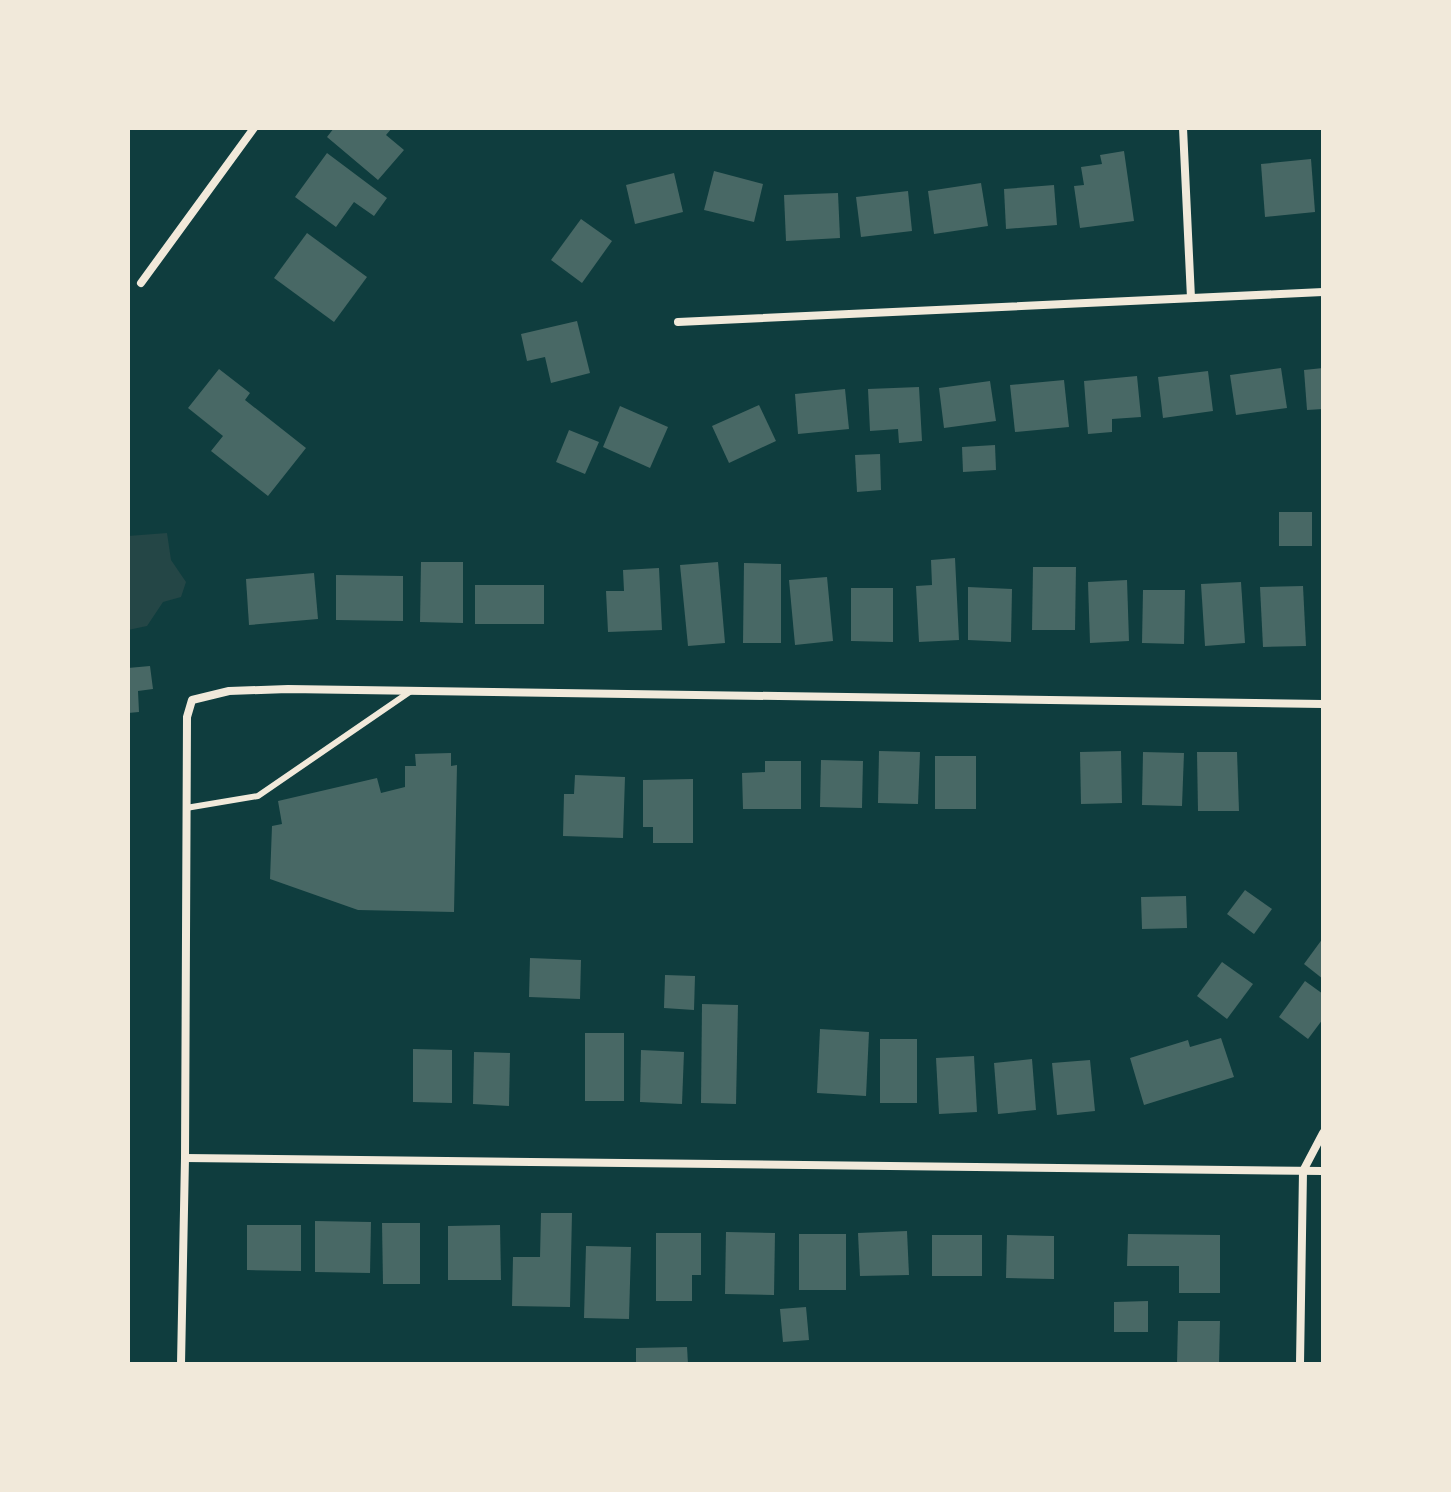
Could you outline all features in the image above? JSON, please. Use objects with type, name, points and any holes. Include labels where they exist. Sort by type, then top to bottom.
[{"type":"street","points":[[141,283],[254,128]]},
{"type":"street","points":[[1183,128],[1191,298]]},
{"type":"street","points":[[678,322],[1323,292]]},
{"type":"street","points":[[181,1364],[187,717],[192,700],[229,691],[288,689],[1323,704]]},
{"type":"street","points":[[1300,1364],[1303,1171],[1323,1133]]},
{"type":"street","points":[[185,1158],[1323,1171]]},
{"type":"lane","points":[[186,808],[258,796],[411,691]]},
{"type":"shaded area","points":[[167,533],[171,560],[186,582],[181,597],[163,602],[147,626],[128,630],[128,536]]},
{"type":"building","points":[[334,128],[392,128],[386,135],[404,150],[378,180],[327,137]]},
{"type":"building","points":[[1124,151],[1134,221],[1080,228],[1074,186],[1084,185],[1081,167],[1102,164],[1100,155]]},
{"type":"building","points":[[327,153],[387,198],[374,216],[354,202],[336,227],[295,197]]},
{"type":"building","points":[[1311,159],[1315,212],[1265,217],[1261,164]]},
{"type":"building","points":[[714,171],[763,184],[754,222],[704,210]]},
{"type":"building","points":[[674,173],[683,212],[635,224],[626,185]]},
{"type":"building","points":[[981,183],[988,226],[934,234],[928,191]]},
{"type":"building","points":[[1054,185],[1057,225],[1006,229],[1004,189]]},
{"type":"building","points":[[908,191],[912,231],[861,237],[856,197]]},
{"type":"building","points":[[838,193],[840,238],[786,241],[784,195]]},
{"type":"building","points":[[581,219],[612,241],[582,283],[551,260]]},
{"type":"building","points":[[307,233],[367,277],[334,322],[274,278]]},
{"type":"building","points":[[577,321],[590,373],[551,383],[545,357],[527,361],[521,334]]},
{"type":"building","points":[[1281,368],[1287,408],[1236,415],[1230,375]]},
{"type":"building","points":[[1323,368],[1323,409],[1307,410],[1304,370]]},
{"type":"building","points":[[219,369],[250,393],[245,400],[306,448],[268,496],[211,451],[223,436],[188,408]]},
{"type":"building","points":[[1208,371],[1213,411],[1163,418],[1158,377]]},
{"type":"building","points":[[1137,376],[1141,417],[1112,419],[1112,432],[1088,434],[1084,381]]},
{"type":"building","points":[[1064,380],[1069,427],[1015,432],[1010,385]]},
{"type":"building","points":[[990,381],[996,421],[944,428],[939,388]]},
{"type":"building","points":[[919,387],[922,441],[899,443],[898,429],[870,431],[868,389]]},
{"type":"building","points":[[845,389],[849,429],[798,434],[795,394]]},
{"type":"building","points":[[759,405],[776,441],[729,463],[712,426]]},
{"type":"building","points":[[620,406],[668,427],[650,468],[603,447]]},
{"type":"building","points":[[569,430],[599,442],[585,474],[556,462]]},
{"type":"building","points":[[995,445],[996,470],[963,472],[962,447]]},
{"type":"building","points":[[880,454],[881,490],[857,492],[855,455]]},
{"type":"building","points":[[1279,512],[1312,512],[1312,546],[1279,546]]},
{"type":"building","points":[[955,558],[959,640],[919,642],[916,586],[932,585],[931,560]]},
{"type":"building","points":[[421,562],[463,562],[463,623],[420,622]]},
{"type":"building","points":[[718,562],[725,643],[688,646],[680,565]]},
{"type":"building","points":[[744,563],[781,564],[781,643],[743,643]]},
{"type":"building","points":[[1033,567],[1076,567],[1075,630],[1032,630]]},
{"type":"building","points":[[659,568],[662,630],[608,632],[606,591],[624,591],[623,570]]},
{"type":"building","points":[[314,573],[318,619],[249,625],[246,579]]},
{"type":"building","points":[[336,575],[403,576],[403,621],[336,620]]},
{"type":"building","points":[[827,577],[833,641],[795,645],[789,580]]},
{"type":"building","points":[[1127,580],[1129,641],[1090,643],[1088,582]]},
{"type":"building","points":[[1241,582],[1245,643],[1205,646],[1201,584]]},
{"type":"building","points":[[475,585],[544,585],[544,624],[475,624]]},
{"type":"building","points":[[1303,586],[1306,646],[1263,647],[1260,587]]},
{"type":"building","points":[[968,587],[1012,589],[1011,642],[968,640]]},
{"type":"building","points":[[851,588],[893,588],[893,642],[851,641]]},
{"type":"building","points":[[1143,590],[1185,590],[1184,644],[1142,643]]},
{"type":"building","points":[[150,666],[153,689],[138,691],[139,712],[128,713],[128,668]]},
{"type":"building","points":[[879,751],[920,752],[918,804],[878,803]]},
{"type":"building","points":[[1121,751],[1122,803],[1081,804],[1080,752]]},
{"type":"building","points":[[1143,752],[1184,753],[1182,806],[1142,805]]},
{"type":"building","points":[[1197,752],[1237,752],[1239,811],[1198,811]]},
{"type":"building","points":[[451,753],[451,766],[457,765],[454,912],[358,910],[270,879],[272,826],[282,824],[278,801],[377,778],[381,793],[405,787],[405,766],[416,766],[415,754]]},
{"type":"building","points":[[935,756],[976,756],[976,809],[935,809]]},
{"type":"building","points":[[821,760],[863,761],[862,808],[820,807]]},
{"type":"building","points":[[765,761],[801,761],[801,809],[743,809],[742,773],[765,772]]},
{"type":"building","points":[[575,775],[625,777],[623,838],[563,836],[564,794],[574,794]]},
{"type":"building","points":[[693,779],[693,843],[653,843],[653,827],[643,827],[643,780]]},
{"type":"building","points":[[1245,890],[1272,909],[1254,934],[1227,914]]},
{"type":"building","points":[[1186,896],[1187,928],[1142,929],[1141,897]]},
{"type":"building","points":[[1323,938],[1323,979],[1304,964]]},
{"type":"building","points":[[530,958],[581,960],[580,999],[529,997]]},
{"type":"building","points":[[1222,962],[1253,984],[1227,1019],[1197,996]]},
{"type":"building","points":[[665,975],[695,976],[694,1010],[664,1008]]},
{"type":"building","points":[[1305,981],[1323,994],[1323,1019],[1308,1039],[1279,1017]]},
{"type":"building","points":[[702,1004],[738,1005],[736,1104],[701,1103]]},
{"type":"building","points":[[820,1029],[869,1032],[866,1096],[817,1093]]},
{"type":"building","points":[[585,1033],[624,1033],[624,1101],[585,1101]]},
{"type":"building","points":[[1221,1038],[1234,1077],[1144,1105],[1130,1058],[1188,1040],[1190,1047]]},
{"type":"building","points":[[880,1039],[917,1039],[917,1103],[880,1103]]},
{"type":"building","points":[[413,1049],[452,1050],[452,1103],[413,1102]]},
{"type":"building","points":[[641,1050],[684,1052],[682,1104],[640,1102]]},
{"type":"building","points":[[474,1052],[510,1053],[509,1106],[473,1104]]},
{"type":"building","points":[[974,1056],[977,1112],[939,1114],[936,1058]]},
{"type":"building","points":[[1032,1059],[1036,1110],[998,1114],[994,1063]]},
{"type":"building","points":[[1090,1060],[1095,1111],[1057,1115],[1052,1063]]},
{"type":"building","points":[[541,1213],[572,1213],[570,1307],[512,1306],[513,1257],[540,1257]]},
{"type":"building","points":[[315,1221],[371,1222],[370,1273],[315,1272]]},
{"type":"building","points":[[382,1223],[420,1223],[420,1284],[383,1284]]},
{"type":"building","points":[[247,1225],[301,1225],[301,1271],[247,1270]]},
{"type":"building","points":[[500,1225],[501,1280],[448,1280],[448,1226]]},
{"type":"building","points":[[907,1231],[909,1275],[860,1276],[858,1233]]},
{"type":"building","points":[[726,1232],[775,1233],[774,1295],[725,1294]]},
{"type":"building","points":[[656,1233],[701,1233],[701,1275],[692,1275],[692,1301],[656,1301]]},
{"type":"building","points":[[799,1234],[846,1234],[846,1290],[799,1290]]},
{"type":"building","points":[[1128,1234],[1220,1235],[1220,1293],[1179,1293],[1179,1266],[1127,1266]]},
{"type":"building","points":[[932,1235],[982,1235],[982,1276],[932,1276]]},
{"type":"building","points":[[1007,1235],[1054,1236],[1054,1279],[1006,1278]]},
{"type":"building","points":[[586,1246],[631,1247],[629,1319],[584,1318]]},
{"type":"building","points":[[1148,1301],[1148,1332],[1114,1332],[1114,1302]]},
{"type":"building","points":[[806,1307],[809,1340],[783,1342],[780,1309]]},
{"type":"building","points":[[1178,1321],[1220,1321],[1219,1364],[1177,1364]]},
{"type":"building","points":[[687,1347],[688,1364],[636,1364],[636,1348]]}]
